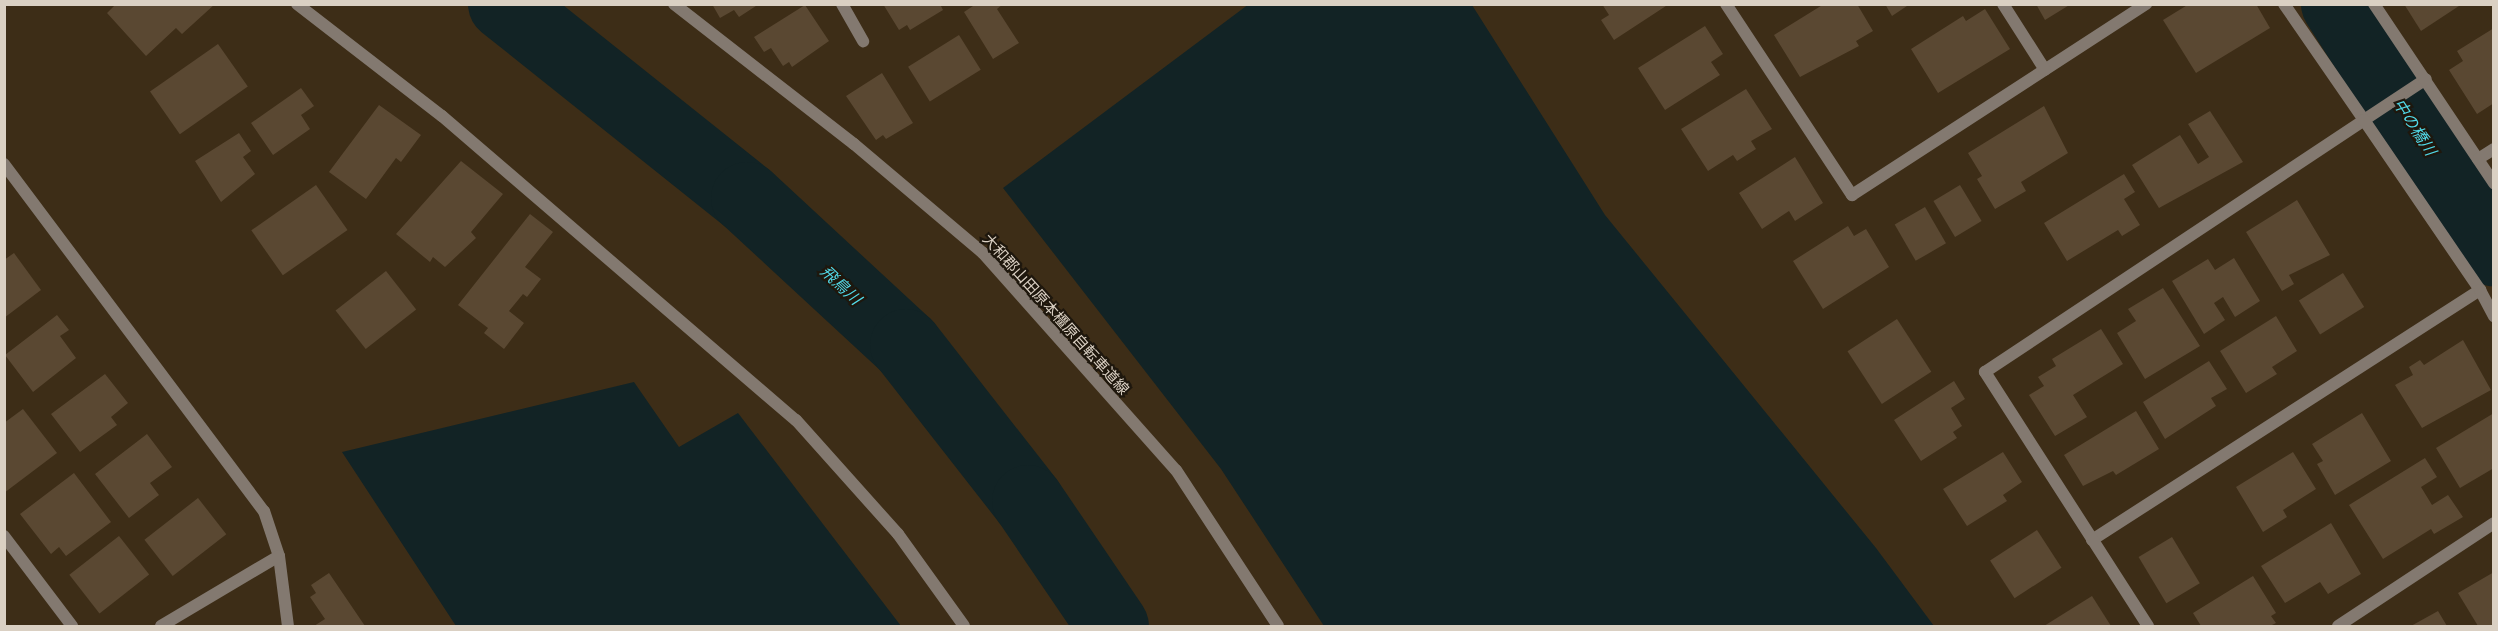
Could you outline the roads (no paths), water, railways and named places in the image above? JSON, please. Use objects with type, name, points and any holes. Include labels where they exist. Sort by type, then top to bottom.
[{"type":"street","points":[[297,4],[442,116],[796,420],[898,534],[964,627]]},
{"type":"street","name":"大和郡山田原本橿原自転車道線","points":[[675,4],[854,144],[983,253],[1176,470],[1278,627]]},
{"type":"street","points":[[842,4],[863,41]]},
{"type":"street","points":[[1726,4],[1852,195],[2146,4]]},
{"type":"street","points":[[2003,4],[2045,70]]},
{"type":"street","points":[[2284,4],[2480,290],[2493,316]]},
{"type":"street","points":[[2374,4],[2493,183]]},
{"type":"street","points":[[2148,627],[1985,372],[2426,79]]},
{"type":"street","points":[[2478,159],[2493,149]]},
{"type":"street","points":[[4,164],[264,511],[279,556],[288,627]]},
{"type":"street","points":[[2092,540],[2480,290]]},
{"type":"street","points":[[2338,627],[2493,523]]},
{"type":"street","points":[[4,536],[72,627]]},
{"type":"street","points":[[161,627],[279,556]]},
{"type":"waterway","name":"飛鳥川","points":[[504,4],[747,198],[906,345],[1028,501],[1113,626]]},
{"type":"waterway","name":"中の橋川","points":[[2337,4],[2494,250]]}]
